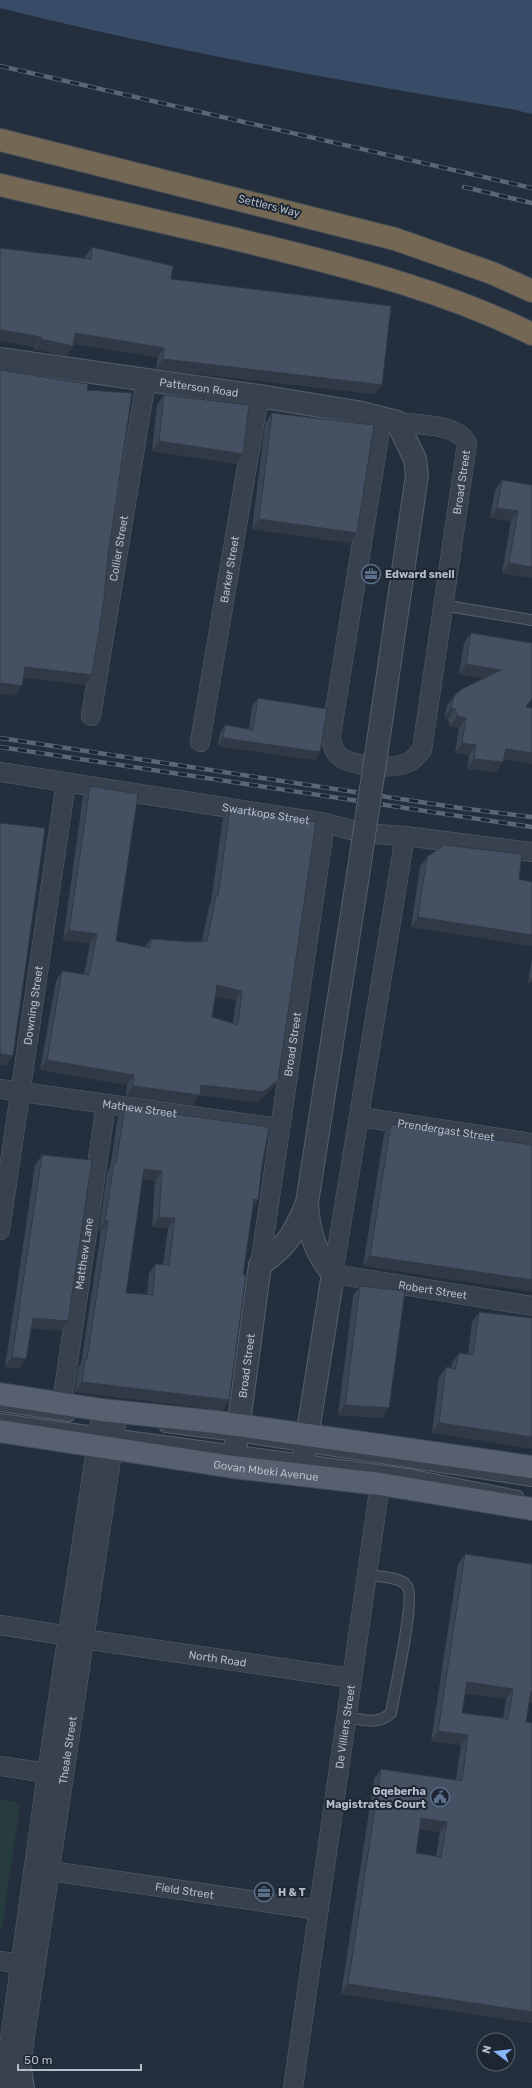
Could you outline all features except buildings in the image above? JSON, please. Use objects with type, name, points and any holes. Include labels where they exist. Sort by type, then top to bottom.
[{"type":"highway","name":"Settlers Way","points":[[0,140],[395,239],[492,273],[532,291]]},
{"type":"highway","points":[[0,185],[326,261],[430,292],[532,334]]},
{"type":"highway","points":[[0,191],[42,195]]},
{"type":"main road","name":"Govan Mbeki Avenue","points":[[0,1394],[62,1403],[105,1426],[304,1454],[380,1484],[532,1509]]},
{"type":"main road","name":"Govan Mbeki Avenue","points":[[0,1431],[105,1426],[304,1454],[532,1467]]},
{"type":"street","name":"Patterson Road","points":[[0,359],[259,396],[357,412],[389,420]]},
{"type":"street","name":"Collier Street","points":[[91,716],[146,381]]},
{"type":"street","name":"Barker Street","points":[[200,742],[259,396]]},
{"type":"street","name":"Broad Street","points":[[389,420],[452,430],[465,438],[467,444],[442,605],[422,750],[409,762],[397,766],[385,767],[345,760],[338,755],[334,749],[331,735],[389,420]]},
{"type":"street","points":[[333,1274],[321,1259],[311,1237],[307,1203],[358,876],[417,475],[415,458],[389,420]]},
{"type":"street","name":"Swartkops Street","points":[[0,772],[325,823],[363,833],[405,836],[532,852]]},
{"type":"street","name":"Downing Street","points":[[0,1230],[66,782]]},
{"type":"street","name":"Broad Street","points":[[236,1445],[279,1128],[325,823]]},
{"type":"street","points":[[304,1454],[405,836]]},
{"type":"street","name":"Mathew Street","points":[[0,1089],[279,1128]]},
{"type":"street","name":"Matthew Lane","points":[[62,1403],[106,1104]]},
{"type":"street","name":"Prendergast Street","points":[[360,1117],[532,1143]]},
{"type":"street","points":[[260,1265],[285,1246],[307,1203]]},
{"type":"street","name":"Robert Street","points":[[333,1274],[532,1306]]},
{"type":"street","name":"Theale Street","points":[[19,2082],[50,1871],[76,1637],[105,1426]]},
{"type":"street","name":"De Villiers Street","points":[[293,2088],[350,1678],[380,1484]]},
{"type":"street","name":"North Road","points":[[0,1625],[350,1678]]},
{"type":"street","name":"Theale Street","points":[[0,2080],[6,2068],[47,1773],[76,1637]]},
{"type":"street","points":[[0,1766],[47,1773]]},
{"type":"street","name":"Field Street","points":[[50,1871],[318,1910]]},
{"type":"street","points":[[0,1961],[21,1964]]},
{"type":"lane","points":[[442,605],[532,620]]},
{"type":"lane","points":[[0,1406],[105,1426]]},
{"type":"lane","points":[[0,1418],[105,1426]]},
{"type":"lane","points":[[155,1426],[236,1445]]},
{"type":"lane","points":[[304,1454],[532,1481]]},
{"type":"lane","points":[[304,1454],[532,1499]]},
{"type":"lane","points":[[345,1717],[377,1721],[384,1720],[391,1713],[402,1653],[410,1598],[408,1587],[402,1581],[367,1575]]},
{"type":"green space","points":[[0,1799],[16,1802],[20,1805],[2,1929],[0,1929]]},
{"type":"water","points":[[0,0],[532,0],[532,114],[511,109],[254,64],[127,38],[0,8]]},
{"type":"railway","points":[[0,66],[532,188]]},
{"type":"railway","points":[[464,187],[532,203]]},
{"type":"railway","points":[[0,738],[460,808],[532,817]]},
{"type":"railway","points":[[0,747],[532,827]]},
{"type":"place","name":"Edward snell","points":[[371,574]]},
{"type":"place","name":"Gqeberha Magistrates Court","points":[[440,1797]]},
{"type":"place","name":"H & T","points":[[264,1892]]}]
